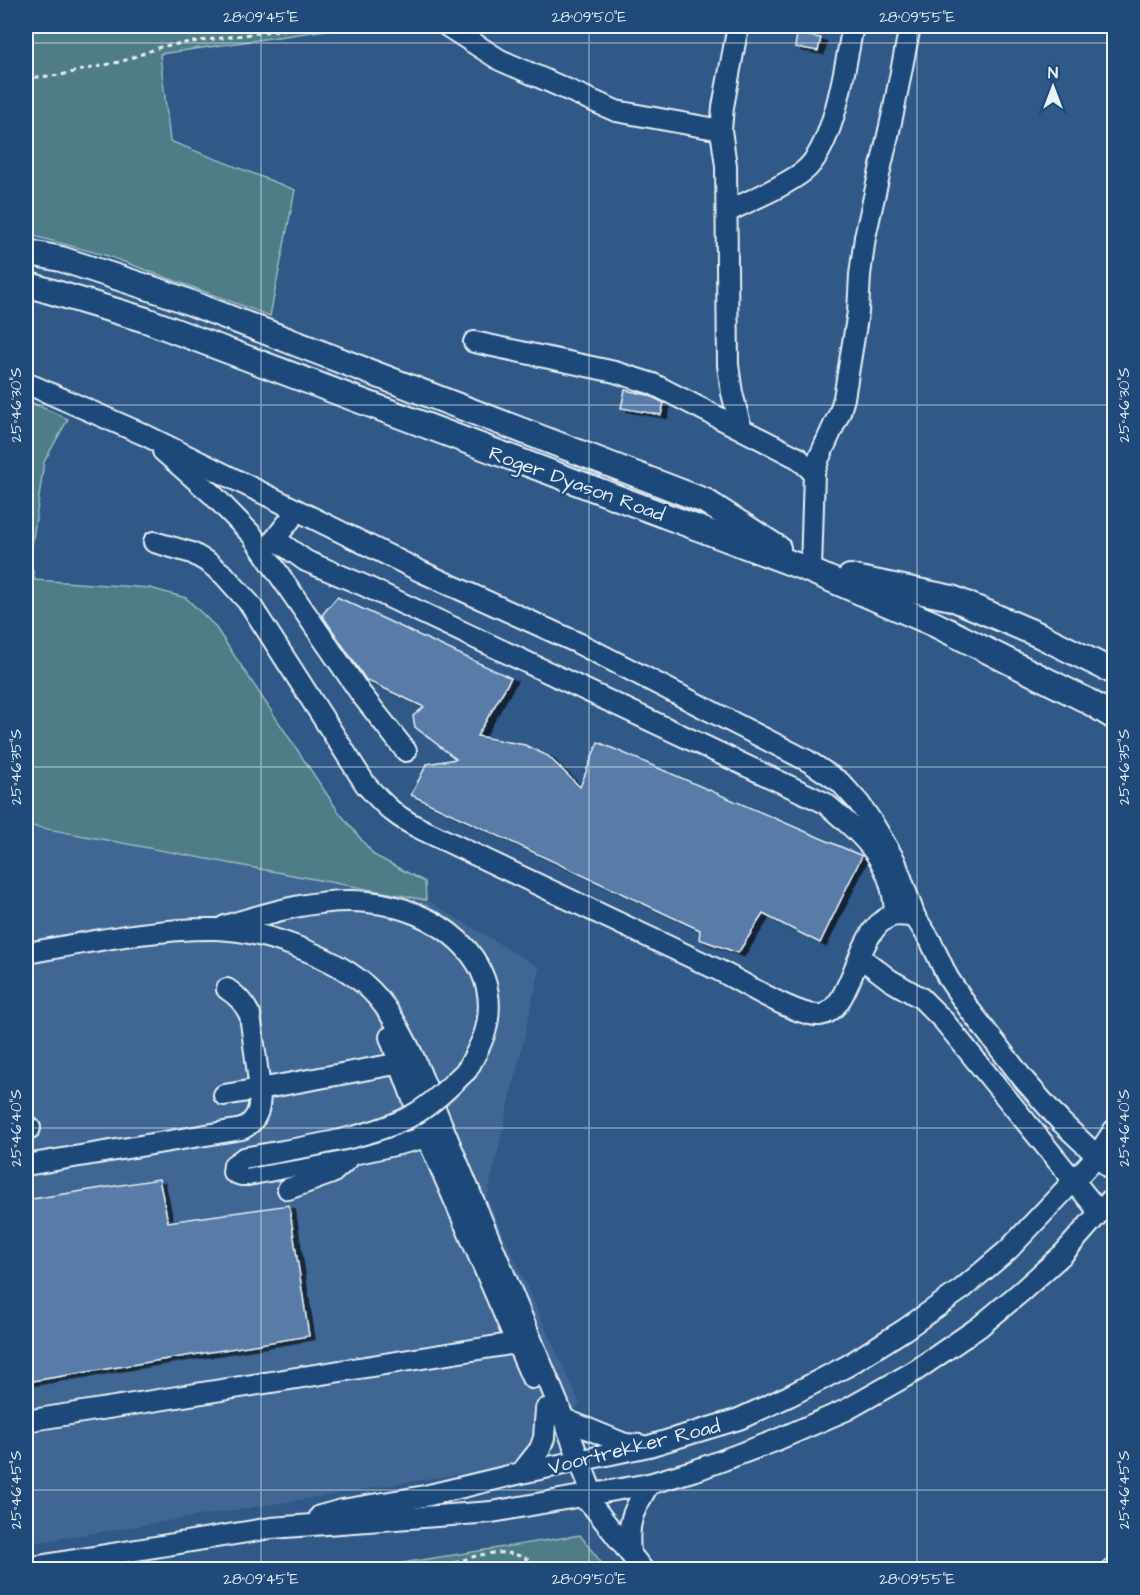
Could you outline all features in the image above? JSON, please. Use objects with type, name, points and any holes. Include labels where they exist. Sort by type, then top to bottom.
[{"type":"main road","name":"Roger Dyason Road","points":[[26,252],[62,259],[165,293],[705,501],[811,570],[952,598],[1039,635],[1114,672]]},
{"type":"main road","name":"Roger Dyason Road","points":[[26,284],[146,320],[804,568],[934,624],[1086,700],[1114,717]]},
{"type":"street","points":[[447,26],[500,60],[616,111],[721,130]]},
{"type":"street","points":[[738,26],[721,130],[726,166],[728,365],[741,428]]},
{"type":"street","points":[[727,212],[796,176],[805,170],[819,153],[825,142],[840,86],[853,26]]},
{"type":"street","points":[[811,570],[814,473],[844,398],[858,312],[865,237],[910,26]]},
{"type":"street","points":[[474,342],[634,377],[668,390],[798,458],[814,473]]},
{"type":"street","points":[[26,384],[145,435],[422,572],[578,643],[808,761],[840,782],[859,803],[890,852],[905,916]]},
{"type":"street","points":[[145,435],[213,495],[252,535],[361,694],[406,751]]},
{"type":"street","points":[[275,539],[297,511]]},
{"type":"street","points":[[252,535],[275,539],[297,556],[321,569],[363,585],[825,803],[865,838],[875,852],[905,916],[930,940],[948,978],[969,1010],[1024,1080],[1061,1122],[1114,1172]]},
{"type":"street","points":[[154,542],[192,553],[209,563],[224,575],[250,604],[361,777],[386,807],[401,819],[719,970],[795,1009],[810,1014],[821,1015],[835,1008],[874,929],[886,918],[905,916]]},
{"type":"street","points":[[825,803],[840,782]]},
{"type":"street","points":[[217,929],[291,908],[322,903],[369,902],[397,907],[442,926],[457,937],[470,953],[486,987],[488,1005],[486,1028],[479,1049],[467,1070],[430,1104],[405,1119],[358,1135],[244,1158],[234,1165],[233,1172],[249,1175],[352,1155],[436,1135]]},
{"type":"street","points":[[26,952],[158,933],[217,929],[244,932],[300,948],[362,982],[380,1001],[396,1024],[407,1060],[436,1135],[524,1342],[564,1419],[573,1463]]},
{"type":"street","points":[[860,957],[890,980],[921,998],[943,1020],[1100,1213]]},
{"type":"street","points":[[26,1165],[242,1129],[250,1125],[259,1110],[260,1089],[250,1015],[236,995],[226,989]]},
{"type":"street","points":[[224,1095],[407,1060]]},
{"type":"street","name":"Voortrekker Road","points":[[26,1568],[271,1528],[342,1510],[425,1496],[682,1438],[749,1414],[847,1366],[962,1289],[1008,1250],[1097,1156],[1114,1130]]},
{"type":"street","points":[[288,1189],[332,1173],[352,1155]]},
{"type":"street","name":"Voortrekker Road","points":[[271,1528],[492,1512],[588,1498],[649,1484],[699,1469],[804,1428],[846,1410],[915,1371],[979,1327],[1063,1254],[1114,1196]]},
{"type":"street","points":[[524,1342],[546,1409],[588,1498],[643,1569]]},
{"type":"street","points":[[26,1421],[524,1342]]},
{"type":"street","points":[[521,1473],[540,1449],[544,1438],[546,1409]]},
{"type":"street","points":[[564,1419],[625,1444],[649,1446]]},
{"type":"street","points":[[630,1553],[629,1522],[649,1484]]},
{"type":"path","points":[[26,78],[60,75],[123,61],[163,46],[309,26]]},
{"type":"path","points":[[438,1569],[501,1551],[524,1557],[530,1561],[531,1569]]},
{"type":"shaded area","points":[[26,825],[426,900],[540,968],[487,1198],[580,1404],[522,1464],[26,1544]]},
{"type":"green space","points":[[26,26],[354,26],[160,54],[170,141],[295,190],[270,316],[108,256],[26,234]]},
{"type":"green space","points":[[26,400],[68,419],[44,462],[30,560],[35,580],[150,588],[186,598],[214,625],[338,811],[374,855],[425,882],[426,900],[26,825]]},
{"type":"green space","points":[[580,1535],[606,1569],[364,1569]]},
{"type":"building","points":[[797,34],[821,38],[818,51],[795,47]]},
{"type":"building","points":[[625,390],[648,395],[664,403],[661,415],[621,408]]},
{"type":"building","points":[[337,597],[511,678],[477,736],[525,745],[548,756],[580,787],[598,742],[862,856],[820,943],[763,914],[738,953],[699,939],[700,930],[411,795],[427,764],[456,759],[415,727],[413,716],[424,707],[366,680],[322,615]]},
{"type":"building","points":[[159,1179],[168,1222],[289,1205],[309,1336],[26,1382],[26,1200]]}]
